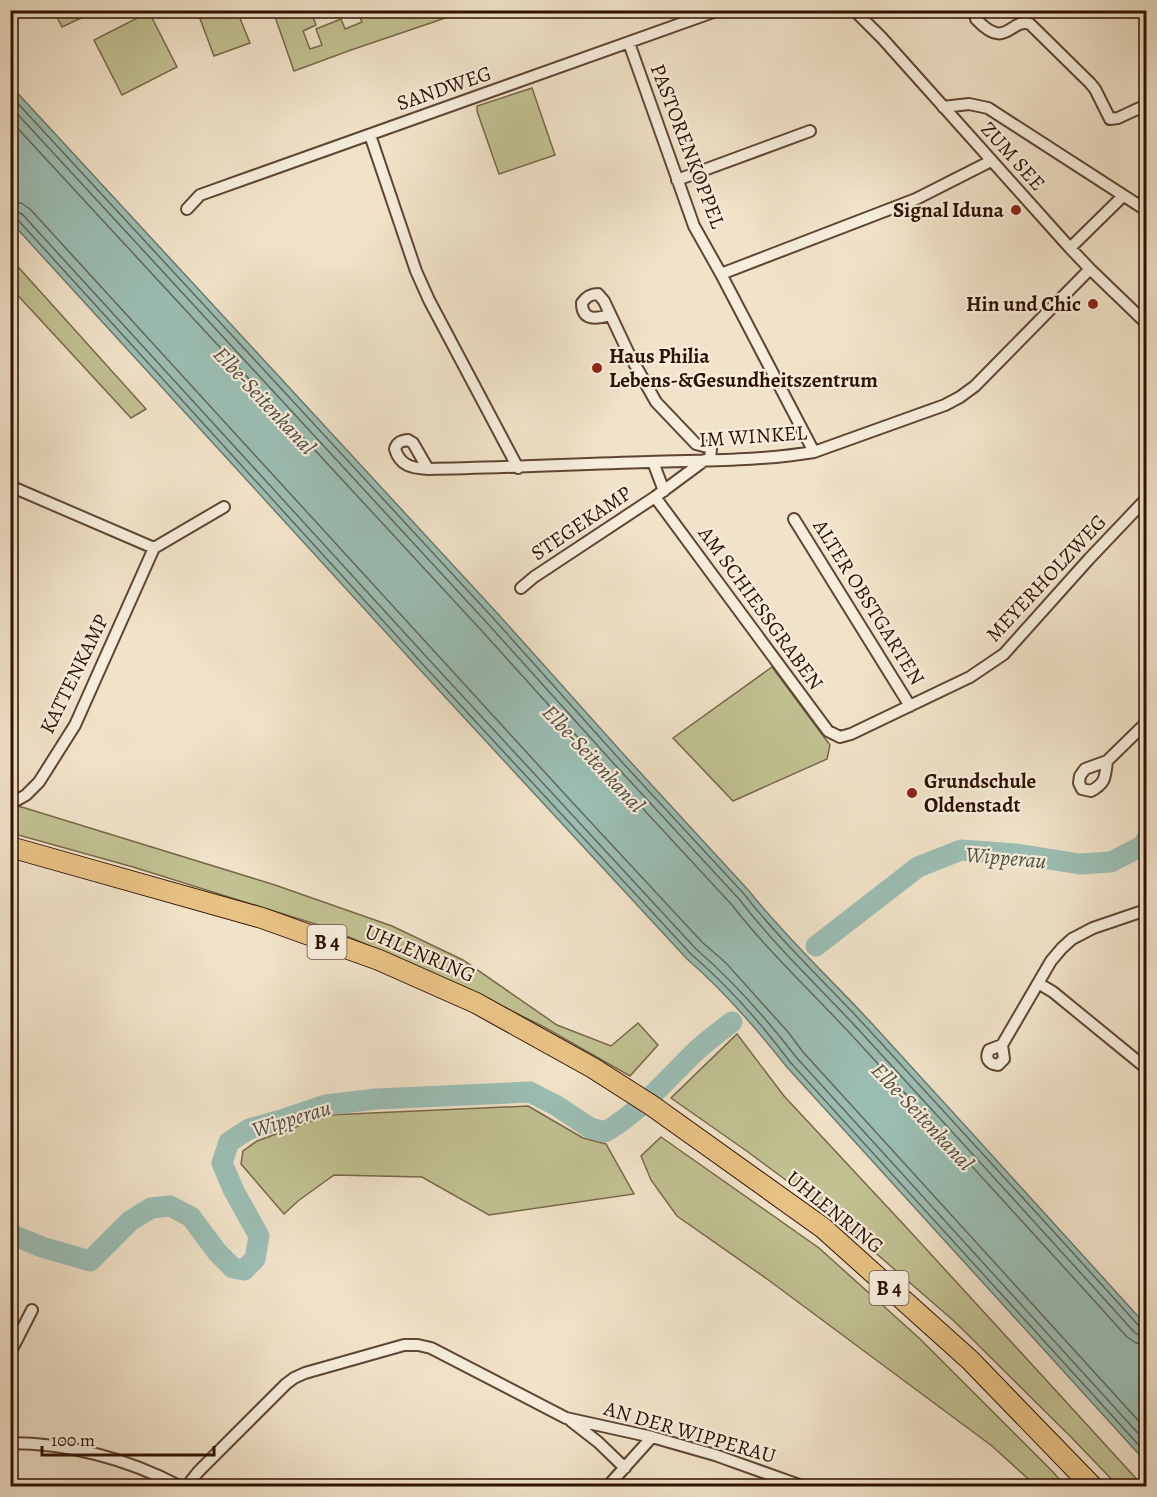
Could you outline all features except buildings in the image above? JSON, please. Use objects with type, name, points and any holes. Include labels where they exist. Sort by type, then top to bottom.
[{"type":"highway","name":"UHLENRING","points":[[10,847],[262,918],[379,960],[476,1003],[593,1068],[664,1114],[823,1228],[970,1360],[1092,1486]]},
{"type":"street","name":"SANDWEG","points":[[187,209],[200,195],[719,10]]},
{"type":"street","name":"ZUM SEE","points":[[854,10],[882,38],[1070,248],[1146,323]]},
{"type":"street","points":[[975,10],[976,19],[983,27],[997,33],[1009,31],[1025,22],[1030,24],[1090,83],[1110,119],[1118,118],[1146,105]]},
{"type":"street","name":"PASTORENKOPPEL","points":[[629,43],[694,225],[814,452]]},
{"type":"street","points":[[943,107],[969,104],[988,108],[1144,209],[1146,196]]},
{"type":"street","points":[[677,180],[810,131]]},
{"type":"street","points":[[370,135],[416,271],[518,468]]},
{"type":"street","points":[[721,274],[916,199],[991,161]]},
{"type":"street","points":[[1070,248],[1124,196]]},
{"type":"street","name":"IM WINKEL","points":[[428,469],[518,468],[708,460],[785,456],[814,452],[945,405],[960,397],[975,386],[1090,269]]},
{"type":"street","points":[[610,315],[656,402],[696,444],[711,448],[708,460]]},
{"type":"street","name":"STEGEKAMP","points":[[521,588],[708,460]]},
{"type":"street","name":"STEGEKAMP","points":[[653,462],[659,494]]},
{"type":"street","points":[[10,486],[154,548],[224,507]]},
{"type":"street","name":"AM SCHIESSGRABEN","points":[[659,494],[822,723],[828,731],[840,737]]},
{"type":"street","name":"MEYERHOLZWEG","points":[[840,737],[851,734],[970,677],[1004,654],[1146,499]]},
{"type":"street","name":"ALTER OBSTGARTEN","points":[[794,519],[910,706]]},
{"type":"street","name":"KATTENKAMP","points":[[10,802],[19,799],[39,782],[75,725],[154,548]]},
{"type":"street","points":[[1107,761],[1146,723]]},
{"type":"street","points":[[1002,1045],[1051,961],[1062,948],[1072,939],[1093,928],[1146,910]]},
{"type":"street","points":[[1038,983],[1053,992],[1146,1068]]},
{"type":"street","points":[[10,1353],[32,1310]]},
{"type":"street","name":"AN DER WIPPERAU","points":[[187,1486],[198,1472],[294,1378],[404,1345],[431,1348],[566,1418],[598,1442],[625,1468]]},
{"type":"street","name":"AN DER WIPPERAU","points":[[566,1418],[652,1437],[715,1455],[802,1486]]},
{"type":"street","points":[[608,1486],[652,1437]]},
{"type":"street","points":[[10,1443],[28,1443],[100,1455],[159,1476],[179,1486]]},
{"type":"green space","points":[[54,11],[96,11],[62,27]]},
{"type":"green space","points":[[213,11],[237,11],[250,43],[214,56],[199,16]]},
{"type":"green space","points":[[273,11],[311,11],[316,25],[303,31],[310,49],[322,45],[316,29],[341,19],[345,29],[362,22],[357,11],[466,11],[294,71]]},
{"type":"green space","points":[[149,12],[177,67],[122,95],[94,40]]},
{"type":"green space","points":[[532,88],[555,155],[499,174],[477,106]]},
{"type":"green space","points":[[11,259],[146,409],[131,418],[11,288]]},
{"type":"green space","points":[[772,667],[830,745],[827,759],[733,801],[673,738]]},
{"type":"green space","points":[[10,804],[275,885],[392,926],[463,960],[557,1025],[611,1046],[638,1023],[658,1045],[630,1076],[544,1027],[482,996],[325,927],[133,867],[11,833]]},
{"type":"green space","points":[[737,1034],[784,1096],[1143,1486],[1118,1486],[954,1321],[825,1209],[671,1098]]},
{"type":"green space","points":[[528,1106],[583,1138],[606,1144],[634,1194],[489,1215],[422,1177],[334,1175],[284,1214],[241,1164],[243,1151],[257,1141],[328,1115]]},
{"type":"green space","points":[[661,1137],[819,1248],[919,1338],[1065,1486],[1036,1486],[992,1446],[767,1279],[677,1216],[651,1180],[641,1156]]},
{"type":"water","name":"Elbe-Seitenkanal","points":[[11,86],[498,614],[779,927],[876,1028],[1146,1325],[1146,1462],[786,1066],[739,1010],[687,959],[11,222]]},
{"type":"waterway","name":"Wipperau","points":[[816,946],[918,867],[961,850],[1017,854],[1080,864],[1111,862],[1142,846],[1146,840]]},
{"type":"waterway","name":"Wipperau","points":[[10,1234],[42,1247],[90,1261],[130,1221],[151,1208],[170,1206],[191,1217],[217,1252],[233,1268],[244,1270],[255,1259],[259,1236],[234,1191],[222,1163],[229,1142],[249,1129],[326,1105],[376,1099],[530,1092],[557,1106],[590,1128],[605,1132],[642,1105],[696,1051],[732,1022]]},
{"type":"place","name":"Signal Iduna","points":[[1016,210]]},
{"type":"place","name":"Hin und Chic","points":[[1093,304]]},
{"type":"place","name":"Haus Philia Lebens-&Gesundheitszentrum","points":[[597,368]]},
{"type":"place","name":"Grundschule Oldenstadt","points":[[912,793]]}]
